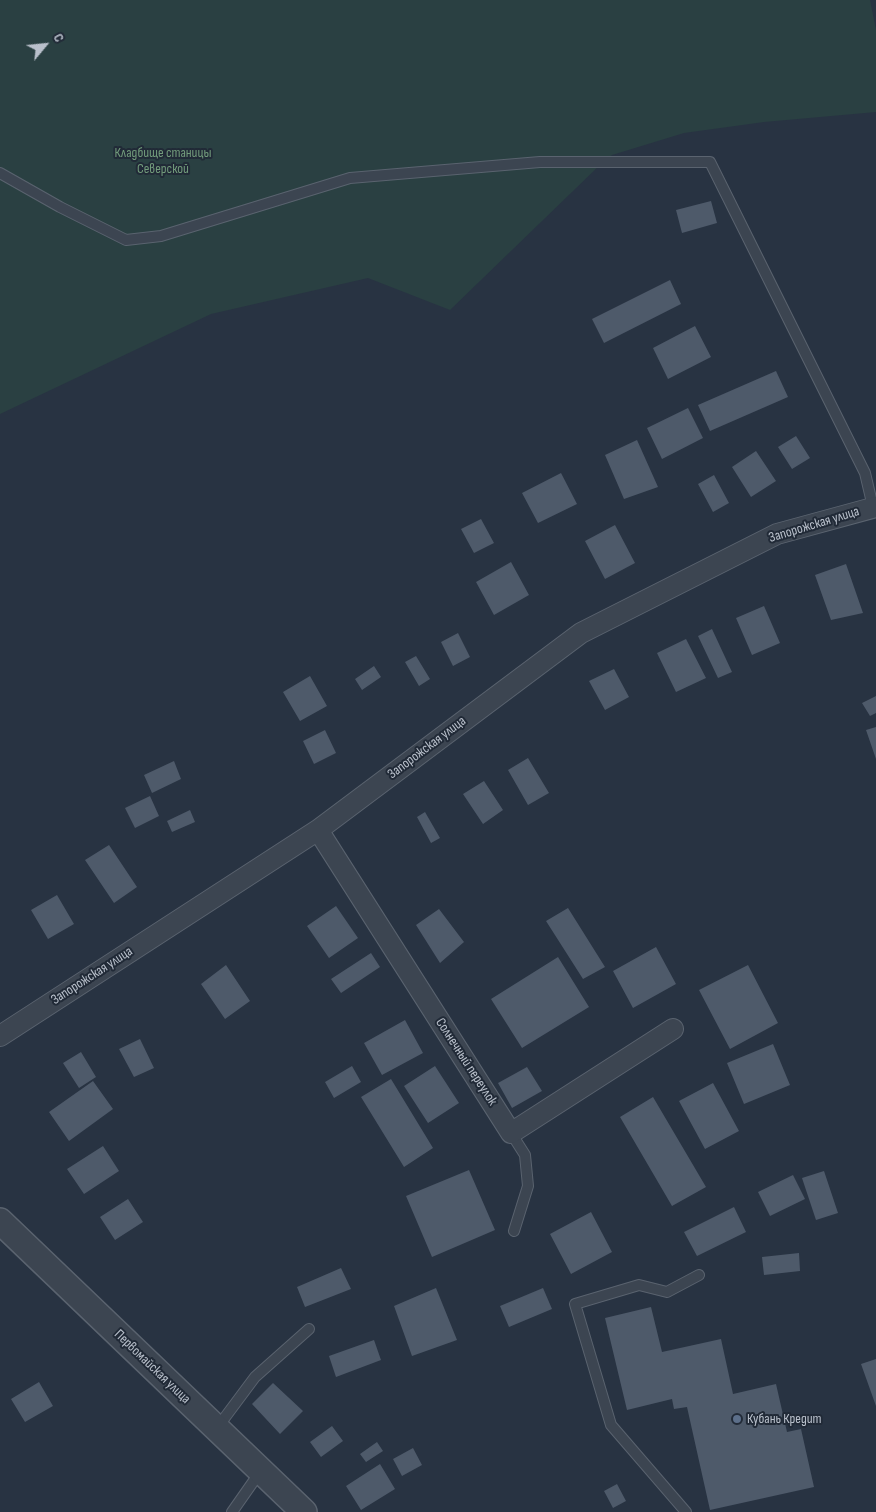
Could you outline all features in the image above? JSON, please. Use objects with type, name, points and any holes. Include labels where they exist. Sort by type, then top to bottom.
[{"type":"street","name":"Запорожская улица","points":[[0,1036],[318,830],[581,633],[777,534],[875,509]]},
{"type":"street","name":"Солнечный переулок","points":[[318,830],[511,1133]]},
{"type":"street","points":[[511,1133],[674,1029]]},
{"type":"street","name":"Первомайская улица","points":[[0,1221],[304,1512]]},
{"type":"lane","points":[[0,173],[60,207],[126,240],[161,236],[350,178],[540,162],[710,162],[865,473],[875,509]]},
{"type":"lane","points":[[511,1133],[526,1155],[528,1186],[514,1231]]},
{"type":"lane","points":[[686,1512],[611,1426],[575,1304],[639,1285],[667,1292],[699,1275]]},
{"type":"lane","points":[[217,1428],[255,1377],[309,1329]]},
{"type":"lane","points":[[232,1512],[261,1471]]},
{"type":"green space","name":"Кладбище станицы Северской","points":[[0,0],[870,0],[876,30],[876,112],[764,122],[684,133],[612,155],[450,310],[368,278],[211,314],[0,414]]},
{"type":"building","points":[[711,201],[717,223],[682,233],[676,210]]},
{"type":"building","points":[[670,280],[681,304],[604,343],[592,319]]},
{"type":"building","points":[[695,326],[711,357],[668,379],[653,348]]},
{"type":"building","points":[[776,371],[788,397],[710,431],[698,405]]},
{"type":"building","points":[[688,408],[703,438],[662,459],[647,428]]},
{"type":"building","points":[[796,436],[810,458],[792,469],[778,447]]},
{"type":"building","points":[[637,440],[658,487],[624,499],[605,455]]},
{"type":"building","points":[[756,451],[776,481],[751,497],[732,467]]},
{"type":"building","points":[[561,473],[577,504],[538,523],[522,493]]},
{"type":"building","points":[[714,475],[729,503],[713,512],[698,484]]},
{"type":"building","points":[[481,519],[494,543],[474,553],[461,529]]},
{"type":"building","points":[[615,525],[635,563],[605,579],[585,541]]},
{"type":"building","points":[[511,562],[529,595],[494,615],[476,582]]},
{"type":"building","points":[[846,564],[863,613],[831,620],[815,575]]},
{"type":"building","points":[[764,606],[780,643],[752,655],[736,618]]},
{"type":"building","points":[[712,629],[732,672],[718,678],[698,636]]},
{"type":"building","points":[[458,633],[470,657],[453,666],[441,642]]},
{"type":"building","points":[[686,639],[706,678],[676,692],[657,653]]},
{"type":"building","points":[[416,656],[430,679],[419,686],[405,662]]},
{"type":"building","points":[[374,666],[381,677],[362,690],[355,679]]},
{"type":"building","points":[[614,669],[629,697],[605,710],[589,681]]},
{"type":"building","points":[[310,676],[327,706],[300,721],[283,692]]},
{"type":"building","points":[[876,696],[876,713],[870,716],[862,703]]},
{"type":"building","points":[[876,727],[876,759],[866,730]]},
{"type":"building","points":[[325,730],[336,753],[314,764],[303,741]]},
{"type":"building","points":[[528,758],[549,793],[528,805],[508,770]]},
{"type":"building","points":[[174,761],[181,779],[152,793],[144,775]]},
{"type":"building","points":[[484,781],[503,810],[483,824],[463,794]]},
{"type":"building","points":[[150,796],[159,816],[135,828],[125,808]]},
{"type":"building","points":[[190,810],[195,822],[172,832],[167,821]]},
{"type":"building","points":[[425,812],[440,838],[431,843],[417,817]]},
{"type":"building","points":[[109,845],[137,887],[114,903],[85,860]]},
{"type":"building","points":[[57,895],[74,924],[48,939],[31,910]]},
{"type":"building","points":[[336,906],[358,938],[329,958],[307,926]]},
{"type":"building","points":[[568,908],[605,967],[583,979],[546,921]]},
{"type":"building","points":[[439,909],[464,942],[440,963],[416,925]]},
{"type":"building","points":[[656,947],[676,984],[633,1008],[613,971]]},
{"type":"building","points":[[371,953],[380,967],[341,993],[331,979]]},
{"type":"building","points":[[558,957],[589,1007],[522,1048],[491,999]]},
{"type":"building","points":[[226,965],[250,1001],[225,1019],[201,984]]},
{"type":"building","points":[[748,965],[778,1023],[730,1049],[699,990]]},
{"type":"building","points":[[405,1020],[423,1053],[382,1075],[364,1043]]},
{"type":"building","points":[[140,1039],[154,1068],[134,1077],[119,1049]]},
{"type":"building","points":[[773,1044],[790,1085],[744,1104],[727,1063]]},
{"type":"building","points":[[81,1052],[96,1077],[79,1088],[63,1063]]},
{"type":"building","points":[[352,1066],[361,1082],[334,1098],[325,1082]]},
{"type":"building","points":[[435,1066],[459,1103],[428,1123],[404,1086]]},
{"type":"building","points":[[527,1067],[542,1091],[512,1108],[498,1083]]},
{"type":"building","points":[[391,1079],[433,1148],[404,1167],[361,1097]]},
{"type":"building","points":[[93,1081],[113,1109],[69,1141],[49,1112]]},
{"type":"building","points":[[713,1083],[739,1131],[705,1149],[679,1101]]},
{"type":"building","points":[[653,1097],[706,1187],[672,1206],[620,1117]]},
{"type":"building","points":[[103,1146],[119,1171],[84,1194],[67,1169]]},
{"type":"building","points":[[469,1170],[495,1230],[432,1257],[406,1196]]},
{"type":"building","points":[[824,1171],[838,1213],[816,1220],[802,1178]]},
{"type":"building","points":[[793,1175],[805,1199],[770,1216],[758,1192]]},
{"type":"building","points":[[128,1199],[143,1222],[115,1240],[100,1217]]},
{"type":"building","points":[[734,1207],[746,1232],[697,1256],[684,1232]]},
{"type":"building","points":[[591,1212],[612,1252],[571,1274],[550,1234]]},
{"type":"building","points":[[799,1253],[800,1271],[764,1275],[762,1257]]},
{"type":"building","points":[[341,1268],[351,1289],[305,1307],[297,1287]]},
{"type":"building","points":[[436,1288],[457,1340],[412,1356],[394,1306]]},
{"type":"building","points":[[543,1288],[552,1309],[509,1327],[500,1306]]},
{"type":"building","name":"Кубань Кредит","points":[[651,1307],[662,1352],[721,1339],[733,1394],[776,1384],[787,1432],[801,1429],[814,1487],[710,1510],[687,1407],[674,1409],[672,1399],[627,1410],[605,1318]]},
{"type":"building","points":[[374,1340],[381,1360],[336,1377],[329,1356]]},
{"type":"building","points":[[876,1359],[876,1406],[861,1364]]},
{"type":"building","points":[[39,1382],[53,1406],[25,1422],[11,1399]]},
{"type":"building","points":[[273,1383],[303,1411],[280,1434],[252,1404]]},
{"type":"building","points":[[332,1426],[343,1441],[321,1457],[310,1442]]},
{"type":"building","points":[[377,1442],[383,1451],[366,1462],[360,1454]]},
{"type":"building","points":[[413,1448],[422,1465],[402,1476],[393,1459]]},
{"type":"building","points":[[380,1464],[395,1489],[361,1510],[346,1486]]},
{"type":"building","points":[[617,1484],[626,1501],[613,1508],[604,1491]]},
{"type":"place","name":"Кубань Кредит","points":[[737,1419]]}]
